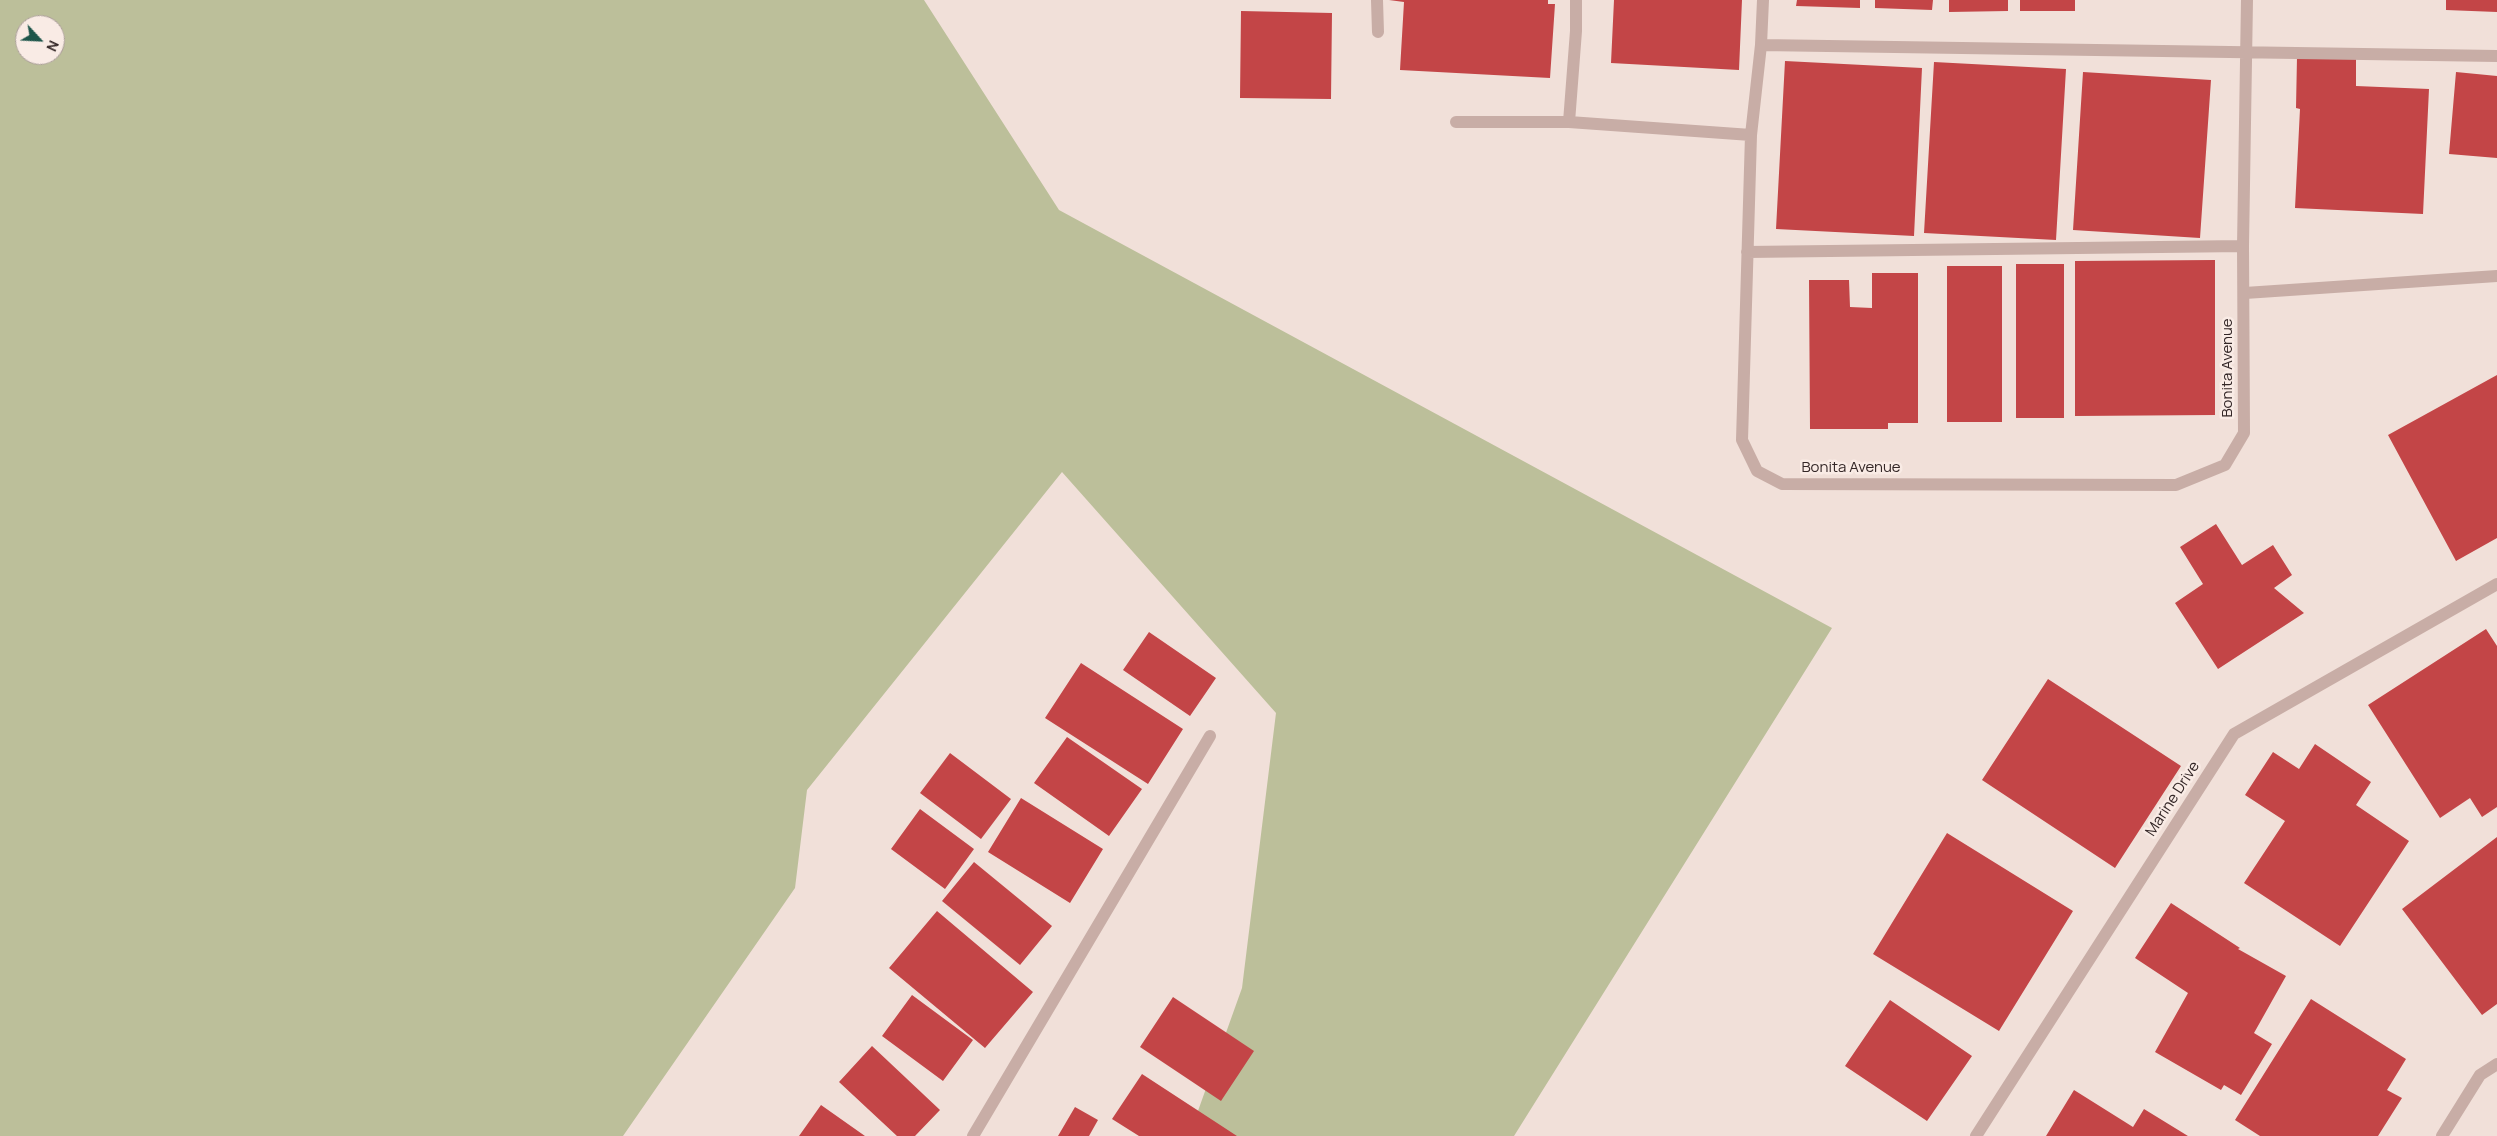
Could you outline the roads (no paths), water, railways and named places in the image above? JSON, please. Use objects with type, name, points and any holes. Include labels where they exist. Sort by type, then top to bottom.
[{"type":"street","points":[[1377,0],[1378,32]]},
{"type":"street","points":[[1569,122],[1576,31],[1576,0]]},
{"type":"street","points":[[1763,0],[1761,45],[1751,135],[1747,252],[2243,246]]},
{"type":"street","name":"Bonita Avenue","points":[[1747,252],[1742,440],[1757,471],[1782,484],[2176,486],[2225,465],[2244,433],[2243,246],[2247,0]]},
{"type":"street","points":[[1761,45],[2497,56]]},
{"type":"street","points":[[1456,122],[1569,122],[1751,135]]},
{"type":"street","points":[[2244,293],[2497,276]]},
{"type":"street","name":"Marine Drive","points":[[1976,1136],[2234,734],[2497,584]]},
{"type":"street","points":[[973,1136],[1210,736]]},
{"type":"street","points":[[2442,1136],[2480,1075],[2497,1064]]}]
